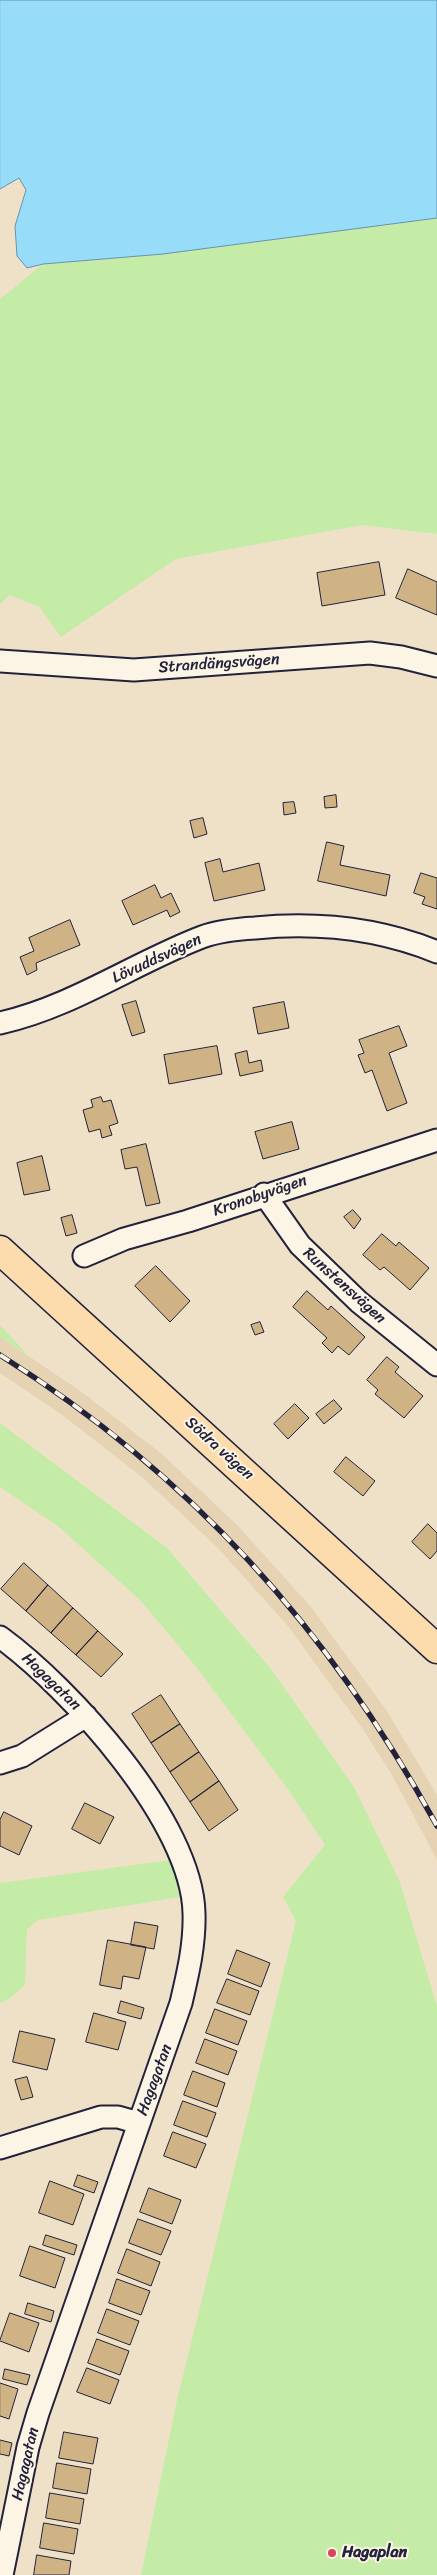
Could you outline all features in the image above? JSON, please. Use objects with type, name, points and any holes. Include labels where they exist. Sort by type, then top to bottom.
[{"type":"highway","name":"Södra vägen","points":[[0,1250],[437,1649]]},
{"type":"street","name":"Strandängsvägen","points":[[0,661],[134,670],[370,653],[402,656],[437,666]]},
{"type":"street","name":"Lövuddsvägen","points":[[0,1023],[21,1018],[104,984],[204,936],[243,929],[317,924],[354,928],[437,952]]},
{"type":"street","name":"Kronobyvägen","points":[[84,1256],[124,1239],[188,1221],[264,1194],[437,1140]]},
{"type":"street","name":"Runstensvägen","points":[[264,1194],[300,1245],[359,1302],[437,1366]]},
{"type":"street","name":"Hagagatan","points":[[0,1637],[18,1650],[86,1716],[122,1759],[163,1818],[189,1879],[194,1912],[192,1953],[182,2003],[38,2413],[28,2447],[2,2575]]},
{"type":"street","points":[[0,1763],[22,1756],[86,1716]]},
{"type":"street","points":[[0,2148],[101,2117],[118,2117],[139,2124]]},
{"type":"shaded area","points":[[0,1337],[79,1390],[162,1454],[238,1526],[311,1607],[387,1711],[437,1795],[437,1860],[392,1775],[362,1728],[288,1626],[217,1547],[142,1477],[61,1414],[0,1373]]},
{"type":"green space","points":[[437,218],[437,534],[362,525],[176,559],[61,637],[39,607],[10,595],[0,604],[0,299],[43,264],[163,254]]},
{"type":"green space","points":[[0,1325],[28,1355],[0,1337]]},
{"type":"green space","points":[[0,1423],[167,1548],[271,1669],[354,1787],[400,1882],[437,2007],[437,2575],[141,2575],[177,2400],[296,1921],[283,1897],[325,1845],[290,1792],[193,1663],[140,1600],[59,1527],[0,1487]]},
{"type":"green space","points":[[171,1860],[180,1897],[38,1920],[27,1929],[25,1985],[9,1999],[0,2003],[0,1883]]},
{"type":"water","points":[[0,0],[437,0],[437,218],[163,254],[43,264],[27,268],[17,256],[15,226],[26,190],[19,178],[0,189]]},
{"type":"building","points":[[379,562],[385,595],[322,606],[317,573]]},
{"type":"building","points":[[408,569],[437,582],[437,615],[396,598]]},
{"type":"building","points":[[336,795],[337,807],[325,808],[324,797]]},
{"type":"building","points":[[294,802],[296,813],[284,815],[283,803]]},
{"type":"building","points":[[203,818],[207,834],[194,838],[190,821]]},
{"type":"building","points":[[327,842],[344,846],[340,865],[390,875],[386,896],[318,881]]},
{"type":"building","points":[[220,859],[223,872],[259,863],[265,890],[214,901],[205,863]]},
{"type":"building","points":[[421,873],[437,878],[437,909],[422,904],[425,897],[414,893]]},
{"type":"building","points":[[155,885],[161,898],[171,893],[180,912],[170,917],[167,910],[133,925],[122,901]]},
{"type":"building","points":[[70,920],[80,945],[36,963],[37,970],[27,975],[20,957],[34,951],[29,938]]},
{"type":"building","points":[[136,1001],[145,1032],[132,1036],[122,1005]]},
{"type":"building","points":[[284,1002],[289,1028],[258,1034],[253,1008]]},
{"type":"building","points":[[399,1026],[407,1046],[389,1053],[407,1103],[387,1111],[372,1070],[365,1073],[358,1055],[364,1053],[359,1040]]},
{"type":"building","points":[[217,1046],[222,1074],[169,1084],[164,1055]]},
{"type":"building","points":[[247,1051],[249,1063],[261,1060],[263,1071],[240,1076],[235,1054]]},
{"type":"building","points":[[101,1097],[103,1102],[111,1100],[118,1123],[109,1126],[112,1135],[102,1138],[100,1129],[89,1132],[83,1110],[93,1107],[91,1100]]},
{"type":"building","points":[[292,1122],[299,1149],[263,1159],[255,1132]]},
{"type":"building","points":[[146,1144],[160,1203],[146,1206],[137,1167],[125,1169],[121,1150]]},
{"type":"building","points":[[42,1156],[50,1190],[24,1195],[17,1163]]},
{"type":"building","points":[[353,1210],[361,1219],[354,1229],[344,1217]]},
{"type":"building","points":[[72,1215],[77,1233],[66,1236],[61,1218]]},
{"type":"building","points":[[382,1234],[396,1246],[399,1242],[429,1268],[410,1290],[384,1267],[380,1270],[363,1255]]},
{"type":"building","points":[[156,1266],[190,1301],[170,1322],[135,1286]]},
{"type":"building","points":[[307,1291],[328,1310],[331,1306],[365,1337],[349,1355],[338,1346],[332,1353],[322,1343],[327,1338],[293,1307]]},
{"type":"building","points":[[260,1322],[264,1332],[255,1335],[251,1325]]},
{"type":"building","points":[[387,1357],[399,1367],[395,1372],[423,1396],[404,1418],[375,1394],[378,1390],[367,1380]]},
{"type":"building","points":[[334,1400],[342,1409],[324,1424],[316,1414]]},
{"type":"building","points":[[295,1404],[309,1418],[288,1439],[274,1424]]},
{"type":"building","points":[[346,1457],[375,1481],[363,1496],[334,1472]]},
{"type":"building","points":[[428,1524],[437,1533],[437,1551],[430,1559],[412,1542]]},
{"type":"building","points":[[24,1563],[48,1585],[26,1611],[1,1589]]},
{"type":"building","points":[[48,1585],[73,1608],[51,1633],[26,1611]]},
{"type":"building","points":[[73,1608],[98,1631],[76,1655],[51,1633]]},
{"type":"building","points":[[98,1631],[123,1654],[101,1677],[76,1655]]},
{"type":"building","points":[[161,1695],[180,1724],[151,1743],[132,1714]]},
{"type":"building","points":[[180,1724],[199,1752],[170,1772],[151,1743]]},
{"type":"building","points":[[199,1752],[219,1781],[190,1802],[170,1772]]},
{"type":"building","points":[[219,1781],[238,1810],[209,1831],[190,1802]]},
{"type":"building","points":[[85,1803],[114,1817],[100,1844],[72,1829]]},
{"type":"building","points":[[4,1812],[32,1826],[19,1855],[0,1846],[0,1820]]},
{"type":"building","points":[[135,1922],[158,1926],[154,1949],[131,1945]]},
{"type":"building","points":[[108,1940],[146,1947],[139,1979],[123,1976],[121,1989],[100,1985]]},
{"type":"building","points":[[237,1950],[270,1963],[261,1987],[228,1974]]},
{"type":"building","points":[[227,1979],[259,1991],[250,2015],[217,2003]]},
{"type":"building","points":[[121,2001],[144,2008],[141,2019],[118,2013]]},
{"type":"building","points":[[215,2009],[247,2021],[238,2045],[206,2033]]},
{"type":"building","points":[[94,2013],[126,2022],[118,2050],[86,2042]]},
{"type":"building","points":[[20,2031],[55,2039],[47,2070],[13,2062]]},
{"type":"building","points":[[205,2039],[237,2051],[228,2075],[196,2063]]},
{"type":"building","points":[[193,2071],[225,2083],[217,2107],[184,2095]]},
{"type":"building","points":[[27,2077],[33,2097],[21,2100],[15,2080]]},
{"type":"building","points":[[183,2101],[216,2113],[207,2137],[174,2125]]},
{"type":"building","points":[[173,2132],[206,2144],[196,2168],[164,2156]]},
{"type":"building","points":[[78,2175],[98,2182],[94,2193],[74,2186]]},
{"type":"building","points":[[50,2181],[84,2194],[73,2225],[39,2213]]},
{"type":"building","points":[[149,2188],[181,2200],[172,2224],[140,2212]]},
{"type":"building","points":[[138,2219],[171,2231],[161,2255],[129,2243]]},
{"type":"building","points":[[46,2235],[77,2245],[74,2255],[43,2245]]},
{"type":"building","points":[[30,2246],[65,2258],[55,2288],[20,2276]]},
{"type":"building","points":[[127,2249],[160,2262],[151,2286],[118,2273]]},
{"type":"building","points":[[117,2279],[150,2291],[141,2315],[109,2303]]},
{"type":"building","points":[[28,2303],[54,2311],[51,2322],[25,2314]]},
{"type":"building","points":[[107,2309],[139,2321],[130,2345],[98,2333]]},
{"type":"building","points":[[10,2313],[39,2323],[29,2352],[0,2341]]},
{"type":"building","points":[[97,2339],[129,2351],[120,2375],[88,2363]]},
{"type":"building","points":[[87,2368],[119,2380],[110,2404],[77,2392]]},
{"type":"building","points":[[5,2369],[30,2375],[27,2385],[3,2379]]},
{"type":"building","points":[[0,2383],[18,2389],[9,2419],[0,2416]]},
{"type":"building","points":[[64,2432],[98,2438],[93,2464],[59,2458]]},
{"type":"building","points":[[0,2440],[12,2443],[9,2456],[0,2454]]},
{"type":"building","points":[[57,2463],[91,2469],[87,2494],[53,2488]]},
{"type":"building","points":[[50,2493],[84,2499],[80,2524],[46,2518]]},
{"type":"building","points":[[44,2523],[78,2529],[74,2554],[40,2548]]},
{"type":"building","points":[[37,2555],[71,2561],[69,2575],[34,2575]]},
{"type":"railway","points":[[0,1355],[69,1402],[134,1452],[194,1505],[250,1562],[302,1622],[350,1686],[395,1754],[437,1826]]},
{"type":"place","name":"Hagaplan","points":[[332,2553]]}]
